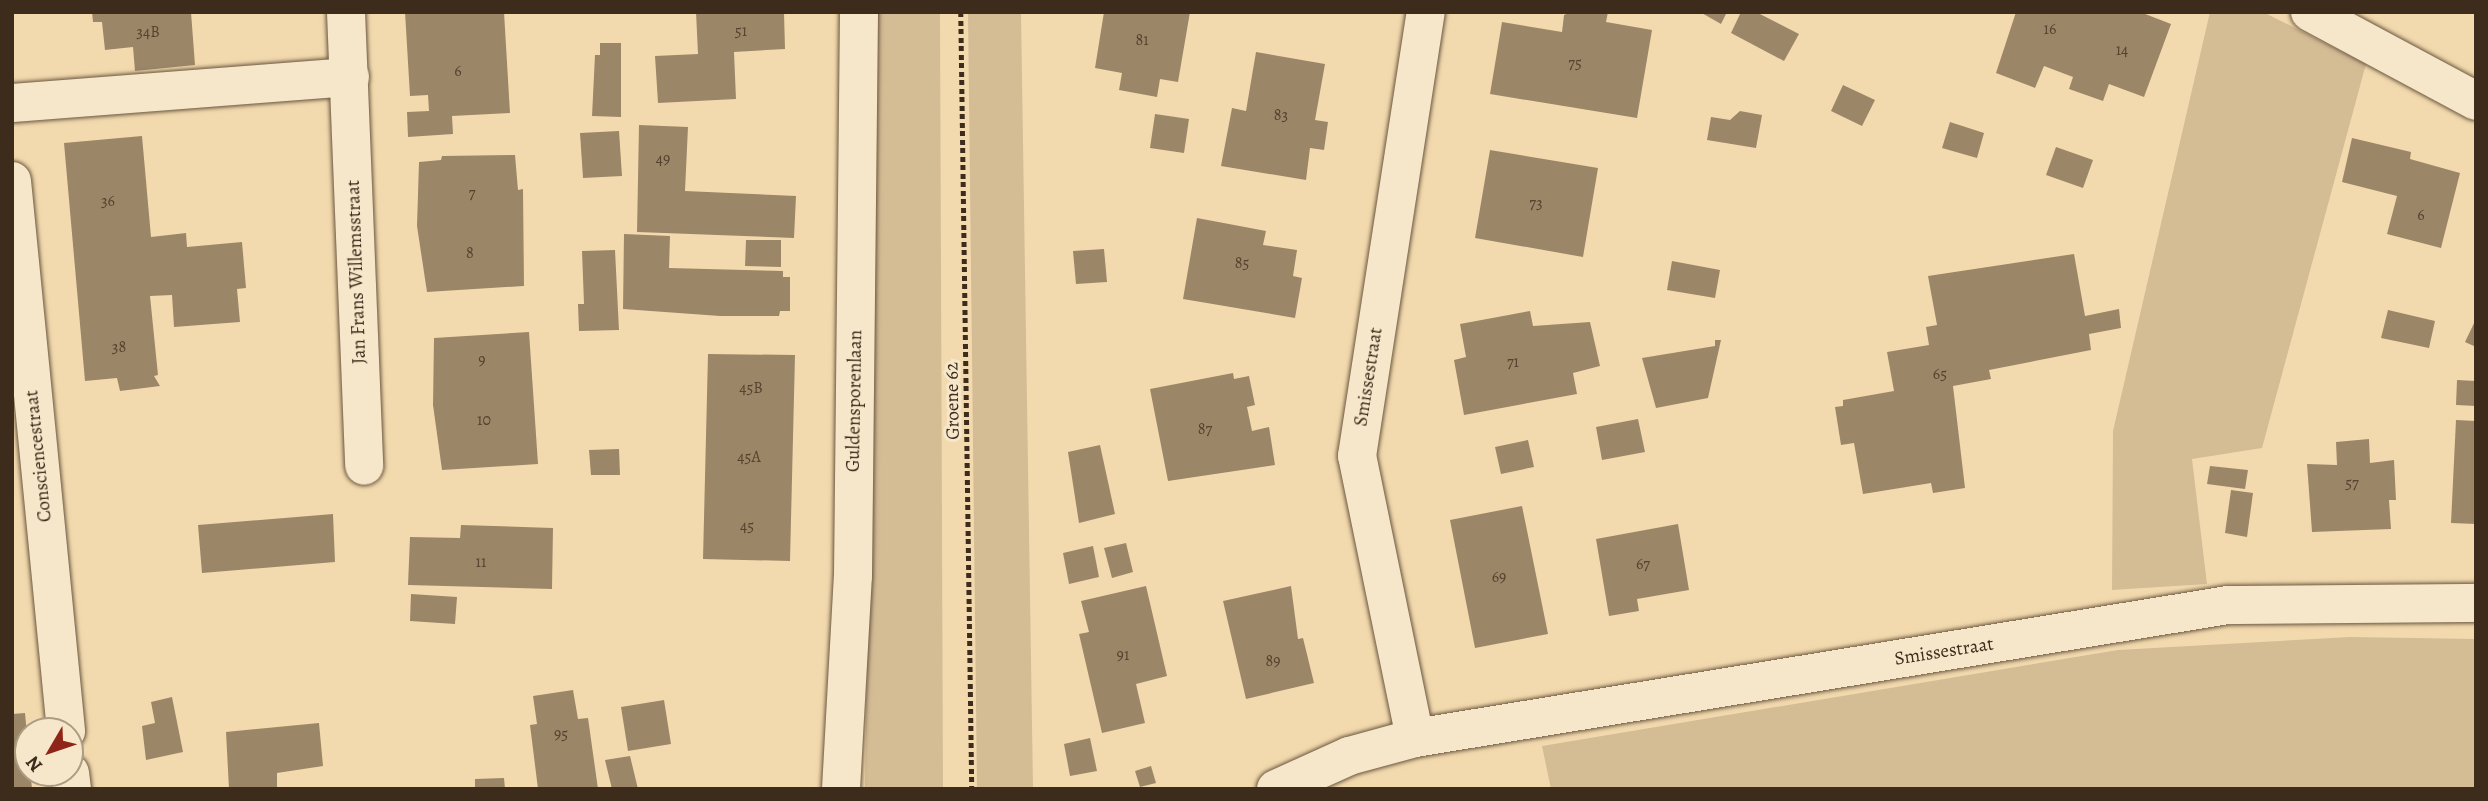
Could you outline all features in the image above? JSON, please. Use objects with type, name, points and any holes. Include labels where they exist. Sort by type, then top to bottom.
[{"type":"street","name":"Jan Frans Willemsstraat","points":[[345,12],[350,77],[365,466]]},
{"type":"street","name":"Guldensporenlaan","points":[[841,789],[853,576],[859,12]]},
{"type":"street","name":"Smissestraat","points":[[1415,738],[1357,456],[1426,12]]},
{"type":"street","points":[[2310,12],[2476,101]]},
{"type":"street","points":[[12,103],[350,77]]},
{"type":"street","name":"Consciencestraat","points":[[12,181],[65,717]]},
{"type":"street","name":"Smissestraat","points":[[1276,789],[1349,756],[1415,738],[2228,605],[2476,603]]},
{"type":"path","name":"Groene 62","points":[[961,12],[972,789]]},
{"type":"shaded area","points":[[876,12],[940,12],[943,789],[865,789]]},
{"type":"shaded area","points":[[968,12],[1021,12],[1033,789],[977,789]]},
{"type":"shaded area","points":[[2210,12],[2263,12],[2366,64],[2262,448],[2192,459],[2207,584],[2112,590],[2113,431]]},
{"type":"shaded area","points":[[2350,637],[2476,639],[2476,789],[1551,789],[1542,746],[2118,650]]},
{"type":"building","points":[[92,12],[191,12],[195,65],[135,71],[133,47],[105,50],[102,22],[93,22]]},
{"type":"building","points":[[405,12],[504,12],[510,113],[452,116],[453,134],[408,137],[407,112],[429,111],[428,95],[410,96]]},
{"type":"building","points":[[696,12],[784,12],[785,49],[734,52],[736,99],[658,103],[655,56],[698,54]]},
{"type":"building","points":[[1104,12],[1190,12],[1178,82],[1160,79],[1157,97],[1119,90],[1122,73],[1095,68]]},
{"type":"building","points":[[1571,12],[1608,12],[1606,22],[1652,30],[1637,118],[1490,94],[1502,22],[1562,32],[1564,15]]},
{"type":"building","points":[[1700,12],[1727,12],[1721,24]]},
{"type":"building","points":[[1741,12],[1756,12],[1799,34],[1784,61],[1731,33]]},
{"type":"building","points":[[2016,12],[2140,12],[2171,24],[2144,97],[2109,84],[2103,101],[2069,89],[2073,77],[2044,66],[2035,88],[1996,73]]},
{"type":"building","points":[[600,43],[621,43],[621,117],[592,116],[595,55],[600,55]]},
{"type":"building","points":[[1256,52],[1325,64],[1315,120],[1328,122],[1324,150],[1310,148],[1306,180],[1221,166],[1232,108],[1246,111]]},
{"type":"building","points":[[1843,85],[1875,100],[1862,126],[1831,111]]},
{"type":"building","points":[[1740,111],[1762,115],[1756,148],[1707,140],[1711,117],[1730,120]]},
{"type":"building","points":[[1155,114],[1189,119],[1184,153],[1150,148]]},
{"type":"building","points":[[1950,122],[1984,133],[1977,158],[1942,148]]},
{"type":"building","points":[[639,125],[688,127],[685,191],[796,196],[794,238],[637,232]]},
{"type":"building","points":[[619,131],[622,176],[583,178],[580,133]]},
{"type":"building","points":[[142,136],[151,237],[186,233],[187,247],[242,242],[246,288],[237,289],[240,322],[174,327],[172,295],[150,296],[158,375],[154,376],[160,386],[120,391],[117,378],[85,381],[64,143]]},
{"type":"building","points":[[2352,138],[2411,152],[2410,159],[2460,173],[2441,248],[2387,234],[2397,196],[2342,182]]},
{"type":"building","points":[[2056,147],[2093,160],[2083,188],[2046,175]]},
{"type":"building","points":[[1490,150],[1598,168],[1583,257],[1475,238]]},
{"type":"building","points":[[515,155],[518,190],[523,189],[524,286],[427,292],[417,226],[419,162],[441,160],[442,156]]},
{"type":"building","points":[[1197,218],[1266,231],[1263,245],[1297,250],[1293,276],[1302,278],[1295,318],[1183,299]]},
{"type":"building","points":[[624,234],[670,236],[669,268],[783,271],[783,277],[790,277],[790,311],[780,311],[779,316],[720,316],[623,309]]},
{"type":"building","points":[[746,240],[781,240],[781,267],[745,266]]},
{"type":"building","points":[[1104,249],[1107,282],[1076,284],[1073,251]]},
{"type":"building","points":[[615,250],[619,330],[579,331],[578,304],[584,304],[582,251]]},
{"type":"building","points":[[2074,254],[2085,316],[2119,309],[2121,328],[2089,334],[2091,350],[1989,370],[1991,379],[1953,386],[1965,488],[1933,493],[1931,483],[1863,494],[1854,443],[1841,445],[1835,407],[1843,406],[1843,400],[1894,391],[1887,352],[1929,345],[1926,327],[1937,325],[1928,276]]},
{"type":"building","points":[[1672,261],[1720,270],[1715,298],[1667,290]]},
{"type":"building","points":[[2388,310],[2435,321],[2429,348],[2381,338]]},
{"type":"building","points":[[1530,311],[1533,326],[1590,322],[1600,366],[1573,373],[1577,394],[1464,415],[1454,360],[1466,357],[1460,324]]},
{"type":"building","points":[[2476,319],[2476,347],[2465,342]]},
{"type":"building","points":[[529,332],[538,464],[442,470],[433,405],[434,338]]},
{"type":"building","points":[[1715,340],[1721,340],[1708,398],[1656,408],[1642,358],[1715,346]]},
{"type":"building","points":[[708,354],[795,355],[790,561],[703,559]]},
{"type":"building","points":[[1233,373],[1234,379],[1249,376],[1255,405],[1247,407],[1252,431],[1269,427],[1275,465],[1168,481],[1150,389]]},
{"type":"building","points":[[2457,380],[2476,381],[2476,406],[2456,405]]},
{"type":"building","points":[[1638,419],[1645,452],[1602,460],[1596,427]]},
{"type":"building","points":[[2456,420],[2476,421],[2476,524],[2451,523]]},
{"type":"building","points":[[2369,439],[2370,463],[2394,460],[2396,500],[2389,500],[2391,529],[2312,532],[2307,464],[2337,465],[2336,442]]},
{"type":"building","points":[[1528,440],[1534,467],[1501,474],[1495,447]]},
{"type":"building","points":[[1100,445],[1115,514],[1079,523],[1068,452]]},
{"type":"building","points":[[619,449],[620,475],[591,475],[589,450]]},
{"type":"building","points":[[2210,466],[2248,470],[2245,489],[2207,484]]},
{"type":"building","points":[[2231,490],[2253,493],[2247,537],[2225,533]]},
{"type":"building","points":[[1522,506],[1548,634],[1475,648],[1450,520]]},
{"type":"building","points":[[333,514],[335,562],[202,573],[198,525]]},
{"type":"building","points":[[1678,524],[1689,590],[1637,599],[1639,611],[1609,616],[1596,539]]},
{"type":"building","points":[[461,525],[553,528],[552,589],[408,585],[410,537],[460,538]]},
{"type":"building","points":[[1126,543],[1133,572],[1112,578],[1104,548]]},
{"type":"building","points":[[1093,546],[1099,577],[1069,584],[1063,553]]},
{"type":"building","points":[[1146,586],[1167,676],[1136,684],[1145,723],[1102,733],[1079,634],[1089,632],[1081,601]]},
{"type":"building","points":[[1291,586],[1298,639],[1303,638],[1314,683],[1246,699],[1223,601]]},
{"type":"building","points":[[411,594],[457,597],[455,624],[410,621]]},
{"type":"building","points":[[573,690],[578,719],[588,718],[598,789],[538,789],[530,725],[537,724],[533,696]]},
{"type":"building","points":[[172,697],[183,752],[146,760],[142,726],[155,723],[151,702]]},
{"type":"building","points":[[664,700],[671,744],[628,751],[621,707]]},
{"type":"building","points":[[25,713],[25,717],[14,717],[14,787],[32,789],[12,789],[12,714]]},
{"type":"building","points":[[319,723],[323,766],[277,773],[277,789],[229,789],[226,732]]},
{"type":"building","points":[[1090,738],[1097,771],[1070,776],[1064,744]]},
{"type":"building","points":[[630,756],[638,789],[612,789],[605,760]]},
{"type":"building","points":[[1151,766],[1156,783],[1140,787],[1135,771]]},
{"type":"building","points":[[504,778],[505,789],[475,789],[475,779]]}]
